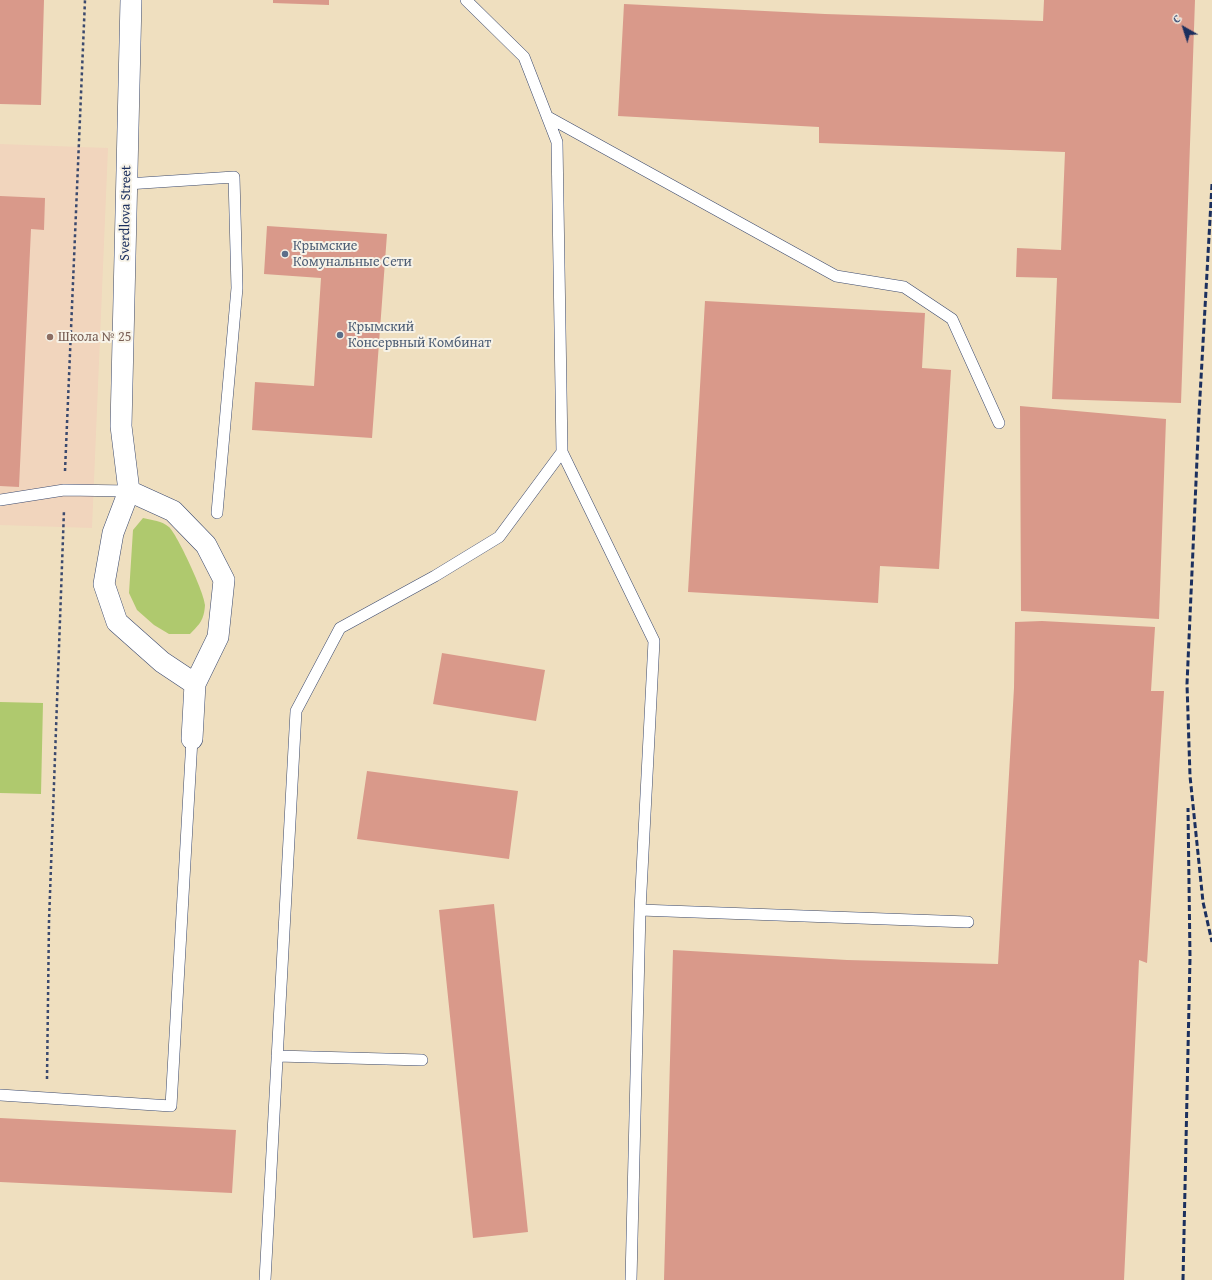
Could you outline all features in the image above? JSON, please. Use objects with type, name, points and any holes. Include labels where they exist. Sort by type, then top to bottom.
[{"type":"street","name":"Sverdlova Street","points":[[129,491],[121,426],[131,0]]},
{"type":"street","points":[[192,739],[195,684],[218,636],[224,580],[206,545],[173,511],[129,491],[113,532],[104,584],[117,622],[162,662],[195,684]]},
{"type":"lane","points":[[466,0],[524,57],[557,142],[562,452],[654,641],[640,910],[631,1280]]},
{"type":"lane","points":[[548,117],[836,276],[904,287],[952,318],[999,423]]},
{"type":"lane","points":[[127,184],[234,177],[237,288],[217,513]]},
{"type":"lane","points":[[265,1280],[296,711],[340,628],[435,576],[499,537],[562,452]]},
{"type":"lane","points":[[0,500],[64,490],[129,491]]},
{"type":"lane","points":[[0,1095],[171,1106],[192,739]]},
{"type":"lane","points":[[640,910],[968,922]]},
{"type":"lane","points":[[277,1056],[422,1060]]},
{"type":"path","points":[[46,1098],[49,921],[64,490],[85,0]]},
{"type":"shaded area","name":"Школа № 25","points":[[0,144],[108,148],[92,528],[0,525]]},
{"type":"green space","points":[[143,518],[160,522],[169,527],[184,552],[196,577],[205,605],[204,614],[201,621],[190,634],[169,634],[154,625],[137,610],[129,593],[133,530]]},
{"type":"green space","points":[[0,702],[43,703],[41,794],[0,793]]},
{"type":"building","points":[[0,0],[44,0],[41,105],[0,104]]},
{"type":"building","points":[[273,0],[329,0],[329,5],[273,3]]},
{"type":"building","points":[[1044,0],[1195,0],[1181,403],[1052,399],[1057,278],[1016,277],[1017,248],[1061,250],[1065,152],[819,143],[819,127],[618,116],[624,4],[825,14],[1043,21]]},
{"type":"building","points":[[0,196],[45,198],[44,230],[31,229],[19,487],[0,486]]},
{"type":"building","points":[[267,226],[387,234],[372,438],[252,430],[255,382],[314,386],[321,278],[264,274]]},
{"type":"building","points":[[705,301],[925,313],[922,368],[951,370],[939,569],[880,566],[878,603],[688,592]]},
{"type":"building","points":[[1020,406],[1166,419],[1159,619],[1021,611]]},
{"type":"building","points":[[1042,621],[1155,627],[1151,691],[1164,691],[1147,963],[1139,960],[1124,1280],[664,1280],[673,950],[847,960],[998,964],[1014,688],[1015,622]]},
{"type":"building","points":[[442,653],[545,670],[536,721],[433,704]]},
{"type":"building","points":[[367,771],[518,791],[509,859],[357,839]]},
{"type":"building","points":[[494,904],[528,1232],[473,1238],[439,910]]},
{"type":"building","points":[[0,1118],[236,1130],[232,1193],[0,1182]]},
{"type":"railway","points":[[1212,184],[1199,414],[1187,684],[1190,776],[1203,902],[1212,942]]},
{"type":"railway","points":[[1183,1280],[1190,958],[1188,808]]},
{"type":"place","name":"Крымские Комунальные Сети","points":[[285,254]]},
{"type":"place","name":"Крымский Консервный Комбинат","points":[[340,335]]},
{"type":"place","name":"Школа № 25","points":[[50,337]]}]
